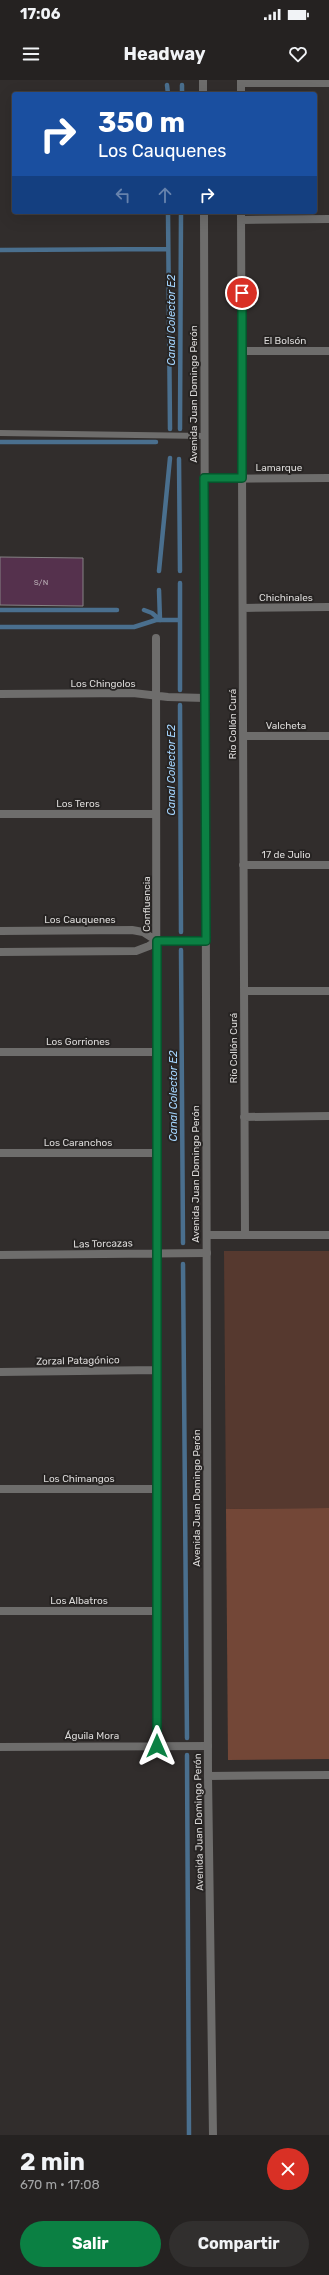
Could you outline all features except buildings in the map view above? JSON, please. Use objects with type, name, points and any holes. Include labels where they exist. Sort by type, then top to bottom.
[{"type":"street","points":[[203,80],[203,92]]},
{"type":"street","points":[[241,82],[329,83]]},
{"type":"street","name":"Avenida Juan Domingo Perón","points":[[204,214],[208,1776],[213,2135]]},
{"type":"street","points":[[241,216],[329,219]]},
{"type":"street","name":"Río Collón Curá","points":[[241,216],[244,1235]]},
{"type":"street","name":"El Bolsón","points":[[242,351],[329,351]]},
{"type":"street","name":"Lamarque","points":[[204,478],[329,478]]},
{"type":"street","name":"Chichinales","points":[[242,608],[329,607]]},
{"type":"street","name":"Confluencia","points":[[156,638],[157,1746]]},
{"type":"street","name":"Los Chingolos","points":[[0,694],[133,693],[156,696],[205,698]]},
{"type":"street","name":"Valcheta","points":[[243,736],[329,736]]},
{"type":"street","name":"Los Teros","points":[[0,814],[156,814]]},
{"type":"street","name":"17 de Julio","points":[[243,865],[329,865]]},
{"type":"street","name":"Los Cauquenes","points":[[0,931],[132,930],[143,932],[157,941]]},
{"type":"street","name":"Los Cauquenes","points":[[0,952],[136,951],[157,941],[206,941]]},
{"type":"street","points":[[244,991],[329,991]]},
{"type":"street","name":"Los Gorriones","points":[[0,1052],[157,1052]]},
{"type":"street","points":[[244,1117],[329,1116]]},
{"type":"street","name":"Los Caranchos","points":[[0,1153],[157,1153]]},
{"type":"street","points":[[207,1235],[329,1235]]},
{"type":"street","name":"Las Torcazas","points":[[0,1255],[207,1253]]},
{"type":"street","name":"Zorzal Patagónico","points":[[0,1372],[157,1370]]},
{"type":"street","name":"Los Chimangos","points":[[0,1489],[157,1488]]},
{"type":"street","name":"Los Albatros","points":[[0,1611],[157,1611]]},
{"type":"street","name":"Águila Mora","points":[[0,1747],[208,1746]]},
{"type":"street","points":[[208,1776],[329,1775]]},
{"type":"lane","points":[[0,433],[204,436]]},
{"type":"shaded area","points":[[224,1251],[329,1251],[329,1508],[226,1509]]},
{"type":"shaded area","points":[[329,1508],[329,1759],[228,1760],[226,1509]]},
{"type":"waterway","points":[[167,85],[168,92]]},
{"type":"waterway","name":"Canal Colector E2","points":[[182,85],[182,92]]},
{"type":"waterway","points":[[168,214],[170,429]]},
{"type":"waterway","name":"Canal Colector E2","points":[[180,429],[181,214]]},
{"type":"waterway","points":[[0,250],[168,249]]},
{"type":"waterway","points":[[0,442],[156,442]]},
{"type":"waterway","points":[[159,571],[170,458]]},
{"type":"waterway","name":"Canal Colector E2","points":[[179,459],[180,571]]},
{"type":"waterway","name":"Canal Colector E2","points":[[180,583],[180,690]]},
{"type":"waterway","points":[[159,590],[160,620]]},
{"type":"waterway","points":[[0,610],[117,610]]},
{"type":"waterway","points":[[144,610],[152,613],[160,620]]},
{"type":"waterway","points":[[0,627],[134,627],[156,620],[180,620]]},
{"type":"waterway","name":"Canal Colector E2","points":[[180,705],[181,932]]},
{"type":"waterway","name":"Canal Colector E2","points":[[181,950],[183,1243]]},
{"type":"waterway","points":[[183,1264],[187,1738]]},
{"type":"waterway","points":[[187,1755],[189,2135]]},
{"type":"route","points":[[157,1746],[157,941],[206,941],[204,478],[242,478],[242,293]]}]
